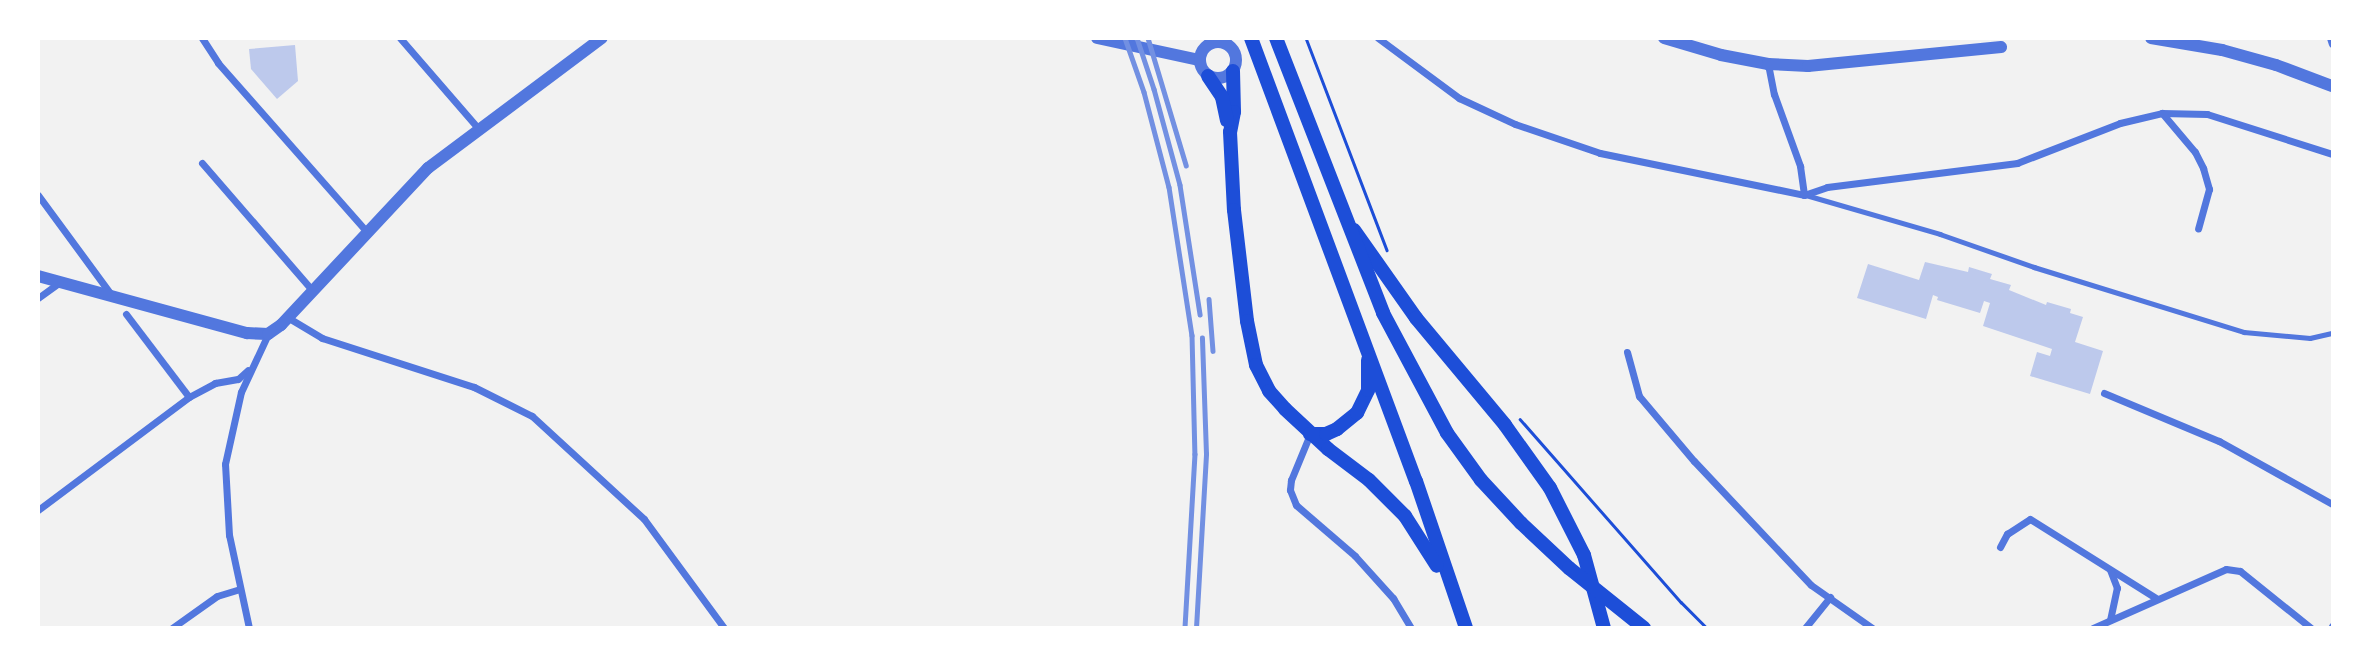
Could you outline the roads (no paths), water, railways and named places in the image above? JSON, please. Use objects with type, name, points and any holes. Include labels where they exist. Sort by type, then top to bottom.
[{"type":"main road","points":[[1251,38],[1367,348],[1463,621]]},
{"type":"main road","points":[[1276,38],[1391,331],[1437,416],[1481,480],[1538,539],[1644,628]]},
{"type":"main road","points":[[1230,132],[1234,111],[1233,71]]},
{"type":"main road","points":[[1208,76],[1222,97],[1230,132],[1240,271],[1254,356],[1269,391],[1310,434],[1369,480],[1405,516],[1431,554],[1463,621]]},
{"type":"main road","points":[[1348,222],[1399,296],[1505,425],[1550,488],[1584,555],[1604,628]]},
{"type":"main road","points":[[1310,434],[1325,434],[1336,429],[1350,421],[1362,407],[1368,390],[1367,348]]},
{"type":"street","points":[[201,38],[218,63],[367,232]]},
{"type":"street","points":[[400,38],[478,128]]},
{"type":"street","points":[[249,628],[226,512],[225,464],[241,392],[268,334],[428,168],[478,128],[602,38]]},
{"type":"street","points":[[1097,38],[1200,60]]},
{"type":"street","points":[[1378,38],[1449,92],[1515,124],[1600,153],[1804,195],[1827,187],[2017,163],[2120,123],[2162,113],[2207,114],[2333,154]]},
{"type":"street","points":[[1664,38],[1721,55],[1768,64],[1853,64],[2001,47]]},
{"type":"street","points":[[2151,38],[2222,50],[2276,65],[2333,86]]},
{"type":"street","points":[[2330,38],[2333,44]]},
{"type":"street","points":[[1227,42],[1236,60],[1233,71],[1223,78],[1208,76],[1200,60],[1206,46],[1227,42]]},
{"type":"street","points":[[1768,64],[1774,94],[1800,166],[1804,195]]},
{"type":"street","points":[[2162,113],[2195,152],[2203,167],[2209,189],[2198,229]]},
{"type":"street","points":[[202,163],[312,290]]},
{"type":"street","points":[[38,195],[110,293]]},
{"type":"street","points":[[38,276],[110,293],[247,333],[268,334]]},
{"type":"street","points":[[38,298],[60,282]]},
{"type":"street","points":[[126,314],[189,397]]},
{"type":"street","points":[[287,317],[322,338],[474,387],[505,400],[532,416],[645,519],[724,628]]},
{"type":"street","points":[[1627,352],[1639,397],[1694,461],[1811,585],[1872,628]]},
{"type":"street","points":[[38,510],[189,397],[215,383],[238,379],[251,367]]},
{"type":"street","points":[[2104,393],[2219,441],[2333,504]]},
{"type":"street","points":[[1310,434],[1290,490],[1296,505],[1355,556],[1393,598],[1411,628]]},
{"type":"street","points":[[2000,547],[2007,534],[2030,519],[2156,598]]},
{"type":"street","points":[[2109,620],[2117,587],[2110,569]]},
{"type":"street","points":[[2094,628],[2226,569],[2240,571],[2311,628]]},
{"type":"street","points":[[172,628],[217,596],[240,589]]},
{"type":"street","points":[[1805,628],[1830,597]]},
{"type":"lane","points":[[1804,195],[1940,234],[2244,332],[2310,338],[2333,333]]},
{"type":"railway","points":[[1125,38],[1144,92],[1169,187],[1192,335],[1195,454],[1185,628]]},
{"type":"railway","points":[[1137,38],[1180,185],[1200,314]]},
{"type":"railway","points":[[1148,38],[1186,165]]},
{"type":"railway","points":[[1209,299],[1213,351]]},
{"type":"railway","points":[[1196,628],[1206,454],[1202,338]]}]
